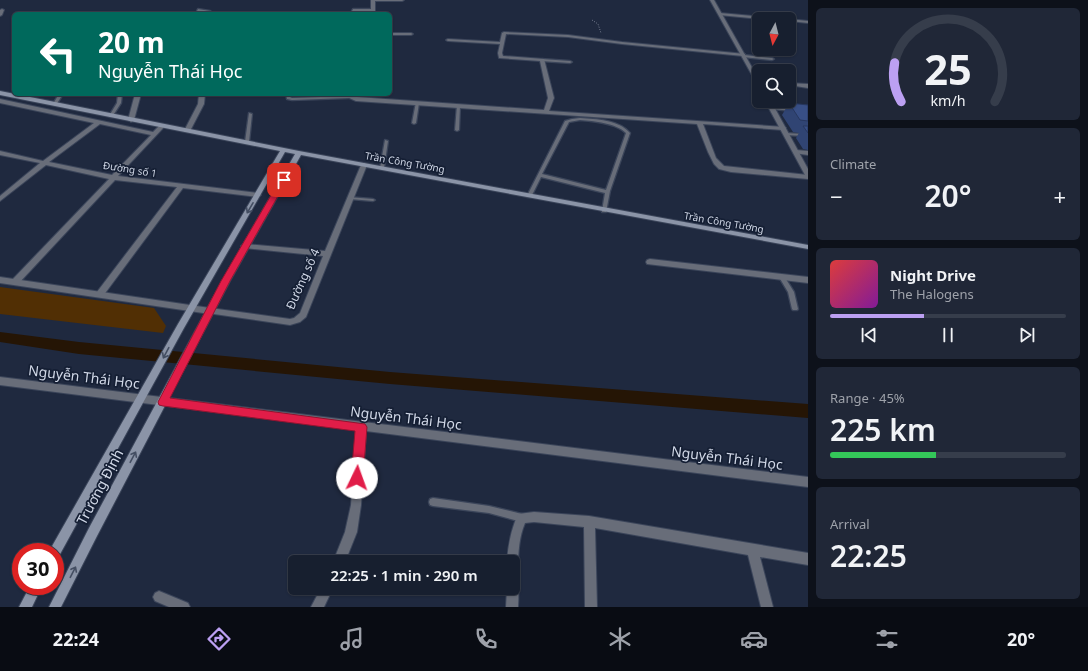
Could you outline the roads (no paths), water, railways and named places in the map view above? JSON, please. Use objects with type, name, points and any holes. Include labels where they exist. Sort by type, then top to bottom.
[{"type":"main road","name":"Trần Công Tường","points":[[0,93],[12,94]]},
{"type":"main road","name":"Trần Công Tường","points":[[22,96],[111,116],[188,130],[299,154],[382,168],[604,211],[808,247]]},
{"type":"main road","points":[[191,308],[283,150]]},
{"type":"main road","points":[[210,311],[245,246],[299,154]]},
{"type":"main road","name":"Trương Định","points":[[60,543],[191,308]]},
{"type":"main road","name":"Trương Định","points":[[55,607],[210,311]]},
{"type":"main road","points":[[25,607],[31,595]]},
{"type":"street","points":[[373,12],[374,0],[402,0]]},
{"type":"street","points":[[712,0],[752,70]]},
{"type":"street","points":[[720,14],[752,17]]},
{"type":"street","points":[[796,21],[808,22]]},
{"type":"street","points":[[546,112],[551,98],[542,60],[501,57],[502,34],[506,33],[598,39],[744,55]]},
{"type":"street","points":[[392,34],[411,34]]},
{"type":"street","points":[[448,40],[502,43]]},
{"type":"street","points":[[796,85],[808,86]]},
{"type":"street","points":[[131,120],[137,96]]},
{"type":"street","points":[[188,130],[201,104],[202,96]]},
{"type":"street","points":[[350,96],[356,99],[699,122],[785,131]]},
{"type":"street","points":[[0,101],[155,134]]},
{"type":"street","points":[[772,108],[808,176]]},
{"type":"street","points":[[0,199],[44,162],[99,122]]},
{"type":"street","points":[[699,122],[709,147],[720,167],[731,170],[808,176]]},
{"type":"street","points":[[15,282],[115,178],[162,126]]},
{"type":"street","points":[[796,152],[808,153]]},
{"type":"street","name":"Đường số 1","points":[[0,153],[115,178],[258,194]]},
{"type":"street","name":"Đường số 4","points":[[210,311],[290,322],[303,315],[364,165]]},
{"type":"street","points":[[100,294],[181,186]]},
{"type":"street","points":[[245,246],[328,254]]},
{"type":"street","points":[[650,262],[808,280]]},
{"type":"street","points":[[0,280],[210,311]]},
{"type":"street","name":"Nguyễn Thái Học","points":[[0,381],[808,482]]},
{"type":"street","points":[[342,555],[351,532],[356,505],[361,427]]},
{"type":"street","points":[[512,607],[514,589],[514,547],[517,528],[522,518],[534,517],[589,522],[808,559]]},
{"type":"street","points":[[589,522],[590,607]]},
{"type":"street","points":[[753,550],[767,607]]},
{"type":"street","points":[[317,607],[323,595]]},
{"type":"street","points":[[160,597],[184,607]]},
{"type":"lane","points":[[198,10],[210,12]]},
{"type":"lane","points":[[353,10],[373,12]]},
{"type":"lane","points":[[744,55],[772,58]]},
{"type":"lane","points":[[542,60],[570,62]]},
{"type":"lane","points":[[55,104],[60,96]]},
{"type":"lane","points":[[111,116],[119,103],[120,96]]},
{"type":"lane","points":[[288,96],[288,98],[292,99],[350,96]]},
{"type":"lane","points":[[414,123],[417,103]]},
{"type":"lane","points":[[456,130],[458,106]]},
{"type":"lane","points":[[772,108],[800,110]]},
{"type":"lane","points":[[247,142],[250,114]]},
{"type":"lane","points":[[528,196],[567,121],[570,119],[615,124],[624,128],[628,133],[607,192],[604,211]]},
{"type":"lane","points":[[785,131],[805,136]]},
{"type":"lane","points":[[382,168],[386,141]]},
{"type":"lane","points":[[539,175],[607,192]]},
{"type":"lane","points":[[350,198],[373,200]]},
{"type":"lane","points":[[782,277],[791,292],[795,308]]},
{"type":"lane","points":[[433,502],[485,508],[505,512],[522,518]]},
{"type":"waterway","points":[[0,337],[79,348],[390,378],[808,411]]}]
